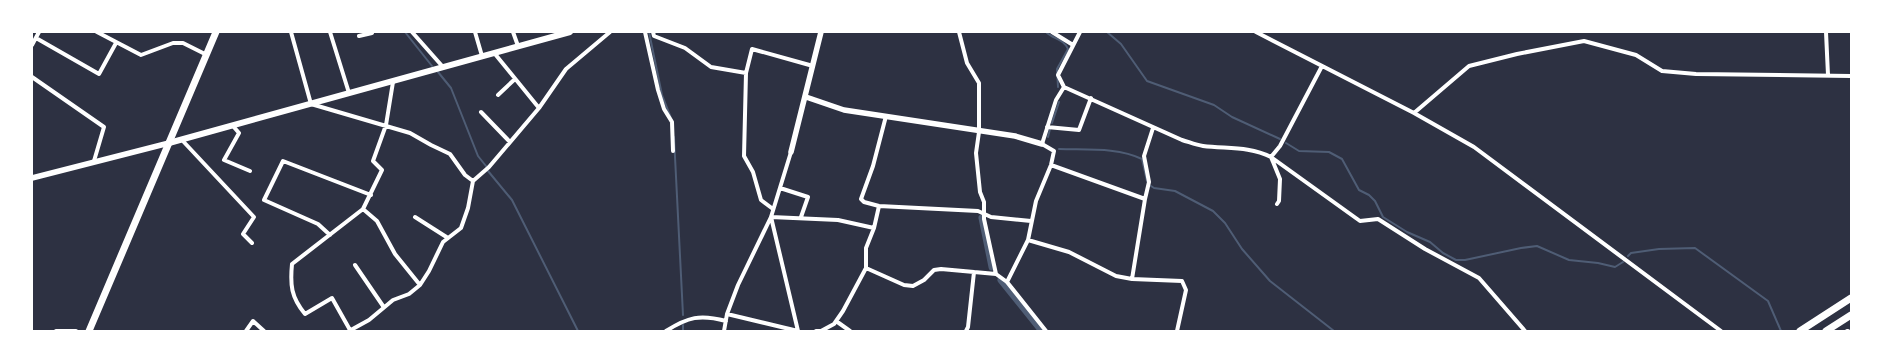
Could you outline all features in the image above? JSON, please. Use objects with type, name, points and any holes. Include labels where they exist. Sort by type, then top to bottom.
[{"type":"main road","points":[[88,331],[216,32]]},
{"type":"main road","points":[[169,143],[393,82],[482,56],[494,54],[554,34],[570,32]]},
{"type":"main road","points":[[1800,331],[1851,298]]},
{"type":"main road","points":[[1826,331],[1851,315]]},
{"type":"street","points":[[32,44],[39,32]]},
{"type":"street","points":[[97,32],[141,55],[173,43],[183,43],[206,54]]},
{"type":"street","points":[[291,32],[311,104],[410,133],[450,154],[464,175],[473,181]]},
{"type":"street","points":[[330,32],[349,93]]},
{"type":"street","points":[[412,32],[442,67]]},
{"type":"street","points":[[475,32],[482,56]]},
{"type":"street","points":[[513,32],[518,46]]},
{"type":"street","points":[[393,82],[386,125],[373,161],[382,170],[371,195],[363,208],[292,264],[290,278],[292,291],[296,303],[305,314],[332,298],[350,330],[369,320],[383,306],[409,294],[420,285],[429,271],[443,242],[460,228],[468,208],[473,181],[489,167],[539,108],[566,69],[610,32]]},
{"type":"street","points":[[645,32],[658,90],[664,109],[672,122],[673,151]]},
{"type":"street","points":[[653,32],[654,36],[685,48],[711,67],[746,73]]},
{"type":"street","points":[[724,331],[727,314],[738,285],[771,217],[772,209],[792,152],[821,32]]},
{"type":"street","points":[[959,32],[967,63],[979,84],[980,132],[976,153],[980,192],[984,202],[984,219],[996,274]]},
{"type":"street","points":[[1052,32],[1073,44]]},
{"type":"street","points":[[1080,32],[1058,75],[1064,87],[1182,140],[1202,146],[1247,149],[1261,152],[1271,157],[1360,220],[1378,219],[1425,249],[1479,278],[1525,331]]},
{"type":"street","points":[[1256,32],[1414,113],[1474,147],[1721,331]]},
{"type":"street","points":[[1826,32],[1828,75]]},
{"type":"street","points":[[358,36],[364,33],[372,33]]},
{"type":"street","points":[[36,38],[100,74],[116,43]]},
{"type":"street","points":[[1414,113],[1469,66],[1517,54],[1584,41],[1636,55],[1662,71],[1696,74],[1851,76]]},
{"type":"street","points":[[772,209],[761,200],[754,172],[744,156],[746,73],[752,49],[813,66]]},
{"type":"street","points":[[494,54],[539,108]]},
{"type":"street","points":[[1271,157],[1280,146],[1322,66]]},
{"type":"street","points":[[32,77],[104,127],[94,161]]},
{"type":"street","points":[[498,95],[516,80]]},
{"type":"street","points":[[1042,144],[1056,100],[1064,87]]},
{"type":"street","points":[[806,97],[844,110],[980,132],[1015,136],[1042,144],[1054,151],[1051,165],[1036,201],[1028,240],[1007,282]]},
{"type":"street","points":[[1047,127],[1079,130],[1091,98]]},
{"type":"street","points":[[482,112],[510,142]]},
{"type":"street","points":[[886,116],[873,166],[860,199],[864,202],[879,206],[932,207],[978,211],[991,217],[1031,220]]},
{"type":"street","points":[[233,126],[239,133],[224,160],[250,171]]},
{"type":"street","points":[[1132,279],[1149,182],[1144,156],[1153,128]]},
{"type":"street","points":[[181,139],[254,217],[243,234],[252,243]]},
{"type":"street","points":[[32,178],[169,143]]},
{"type":"street","points":[[1271,157],[1280,179],[1279,201],[1277,204]]},
{"type":"street","points":[[330,235],[318,224],[264,200],[283,161],[371,195]]},
{"type":"street","points":[[1051,165],[1145,199]]},
{"type":"street","points":[[780,188],[808,197],[801,217]]},
{"type":"street","points":[[816,331],[821,331],[834,324],[866,268],[866,248],[874,228],[879,206]]},
{"type":"street","points":[[363,208],[378,221],[395,254],[420,285]]},
{"type":"street","points":[[415,217],[448,238]]},
{"type":"street","points":[[771,217],[801,217],[838,220],[874,228]]},
{"type":"street","points":[[727,314],[798,331],[771,217]]},
{"type":"street","points":[[1028,240],[1069,252],[1116,276],[1132,279],[1182,281],[1186,290],[1177,331]]},
{"type":"street","points":[[356,265],[383,306]]},
{"type":"street","points":[[866,268],[904,285],[913,286],[924,280],[934,270],[941,269],[996,274],[1007,282],[1046,331]]},
{"type":"street","points":[[966,331],[968,327],[974,272]]},
{"type":"street","points":[[666,331],[685,320],[696,318],[712,317],[726,321]]},
{"type":"street","points":[[836,320],[850,331]]},
{"type":"street","points":[[246,331],[253,321],[264,331]]},
{"type":"street","points":[[56,331],[76,331]]},
{"type":"waterway","points":[[405,32],[432,66]]},
{"type":"waterway","points":[[649,32],[662,95],[673,123]]},
{"type":"waterway","points":[[1046,32],[1064,43],[1068,49],[1057,69],[1058,87]]},
{"type":"waterway","points":[[1107,32],[1121,44],[1147,81],[1214,105],[1232,117],[1280,139]]},
{"type":"waterway","points":[[438,72],[451,88],[478,156],[486,166]]},
{"type":"waterway","points":[[1052,123],[1059,102]]},
{"type":"waterway","points":[[1048,137],[1050,129]]},
{"type":"waterway","points":[[674,137],[683,315]]},
{"type":"waterway","points":[[1286,143],[1299,151],[1329,152],[1342,159],[1359,190],[1369,195],[1375,201],[1383,217],[1407,232],[1430,242],[1443,253],[1456,260],[1465,260],[1537,246],[1569,260],[1598,263],[1615,267],[1623,262]]},
{"type":"waterway","points":[[1059,149],[1102,150],[1133,155],[1142,159],[1147,181]]},
{"type":"waterway","points":[[488,171],[512,200],[578,331]]},
{"type":"waterway","points":[[1151,186],[1154,188],[1175,191],[1213,211],[1225,223],[1242,249],[1270,281],[1334,331]]},
{"type":"waterway","points":[[982,218],[992,267]]},
{"type":"waterway","points":[[1628,256],[1631,253],[1659,249],[1695,248],[1768,301],[1781,331]]},
{"type":"waterway","points":[[1001,280],[1042,331]]},
{"type":"waterway","points":[[683,325],[683,331]]}]
